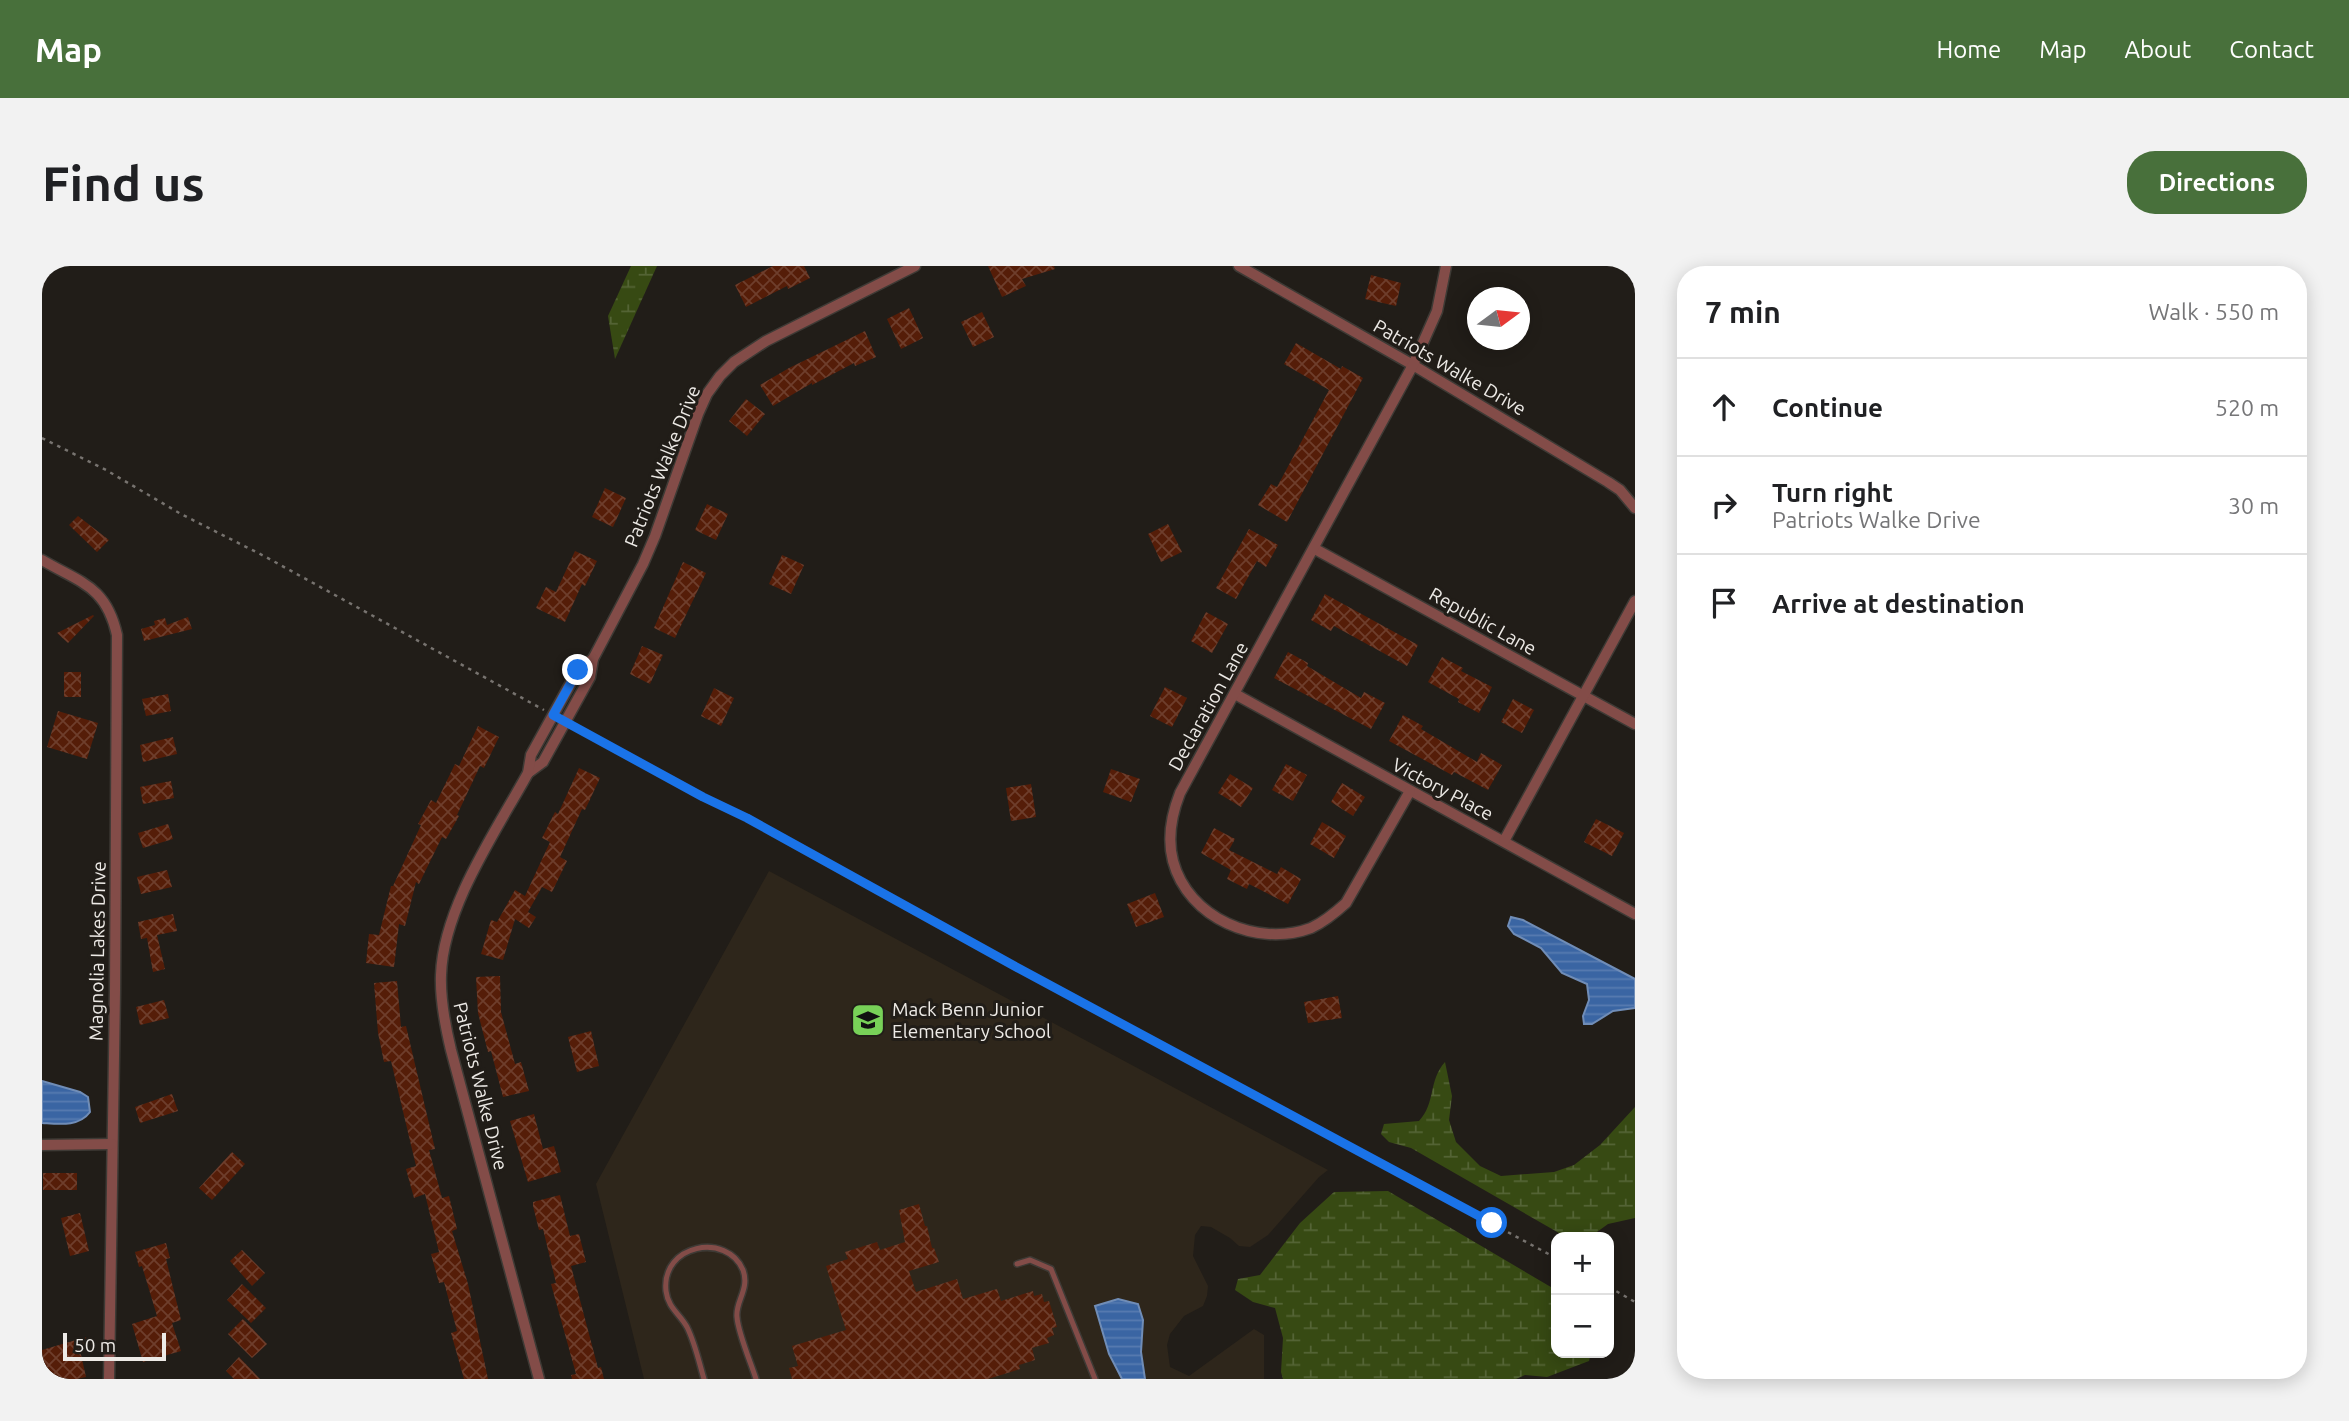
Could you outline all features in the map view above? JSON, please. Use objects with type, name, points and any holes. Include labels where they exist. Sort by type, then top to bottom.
[{"type":"street","name":"Patriots Walke Drive","points":[[528,773],[542,762],[590,677],[593,659],[643,564],[698,414],[707,394],[720,376],[749,351],[915,266]]},
{"type":"street","name":"Patriots Walke Drive","points":[[1239,266],[1413,365],[1608,482],[1625,495],[1635,508]]},
{"type":"street","name":"Declaration Lane","points":[[1410,791],[1346,903],[1331,917],[1294,933],[1274,935],[1240,929],[1222,920],[1191,896],[1173,862],[1170,828],[1180,793],[1413,365],[1437,311],[1446,266]]},
{"type":"street","name":"Republic Lane","points":[[1315,549],[1635,724]]},
{"type":"street","name":"Magnolia Lakes Drive","points":[[42,560],[92,589],[102,598],[112,616],[117,635],[109,1379]]},
{"type":"street","points":[[1504,841],[1635,601]]},
{"type":"street","name":"Patriots Walke Drive","points":[[539,1379],[449,1041],[441,975],[443,953],[455,911],[528,773],[531,755],[578,670],[593,659]]},
{"type":"street","name":"Victory Place","points":[[1235,694],[1635,914]]},
{"type":"street","points":[[42,1145],[112,1144]]},
{"type":"lane","points":[[704,1379],[686,1325],[670,1308],[666,1291],[667,1273],[673,1262],[688,1250],[706,1247],[720,1249],[742,1269],[745,1282],[736,1316],[756,1379]]},
{"type":"lane","points":[[1017,1264],[1030,1260],[1051,1269],[1096,1379]]},
{"type":"path","points":[[42,438],[106,470],[181,514],[264,556],[553,715]]},
{"type":"path","points":[[566,721],[1204,1070],[1551,1255]]},
{"type":"path","points":[[1614,1290],[1635,1302]]},
{"type":"shaded area","name":"Mack Benn Junior Elementary School","points":[[769,871],[1328,1170],[1268,1235],[1250,1247],[1239,1246],[1211,1227],[1201,1226],[1195,1235],[1193,1256],[1208,1286],[1207,1296],[1203,1306],[1184,1316],[1170,1334],[1167,1345],[1170,1367],[1189,1376],[1254,1329],[1264,1335],[1264,1379],[644,1379],[596,1184]]},
{"type":"green space","points":[[631,266],[657,266],[615,359],[608,316]]},
{"type":"green space","points":[[1445,1062],[1452,1096],[1449,1120],[1456,1142],[1480,1166],[1501,1176],[1554,1172],[1574,1165],[1600,1145],[1635,1107],[1635,1218],[1608,1224],[1597,1232],[1557,1232],[1411,1148],[1389,1142],[1381,1134],[1384,1124],[1419,1121],[1428,1107],[1440,1069]]},
{"type":"green space","points":[[1388,1191],[1551,1287],[1551,1358],[1590,1358],[1589,1361],[1547,1377],[1525,1375],[1516,1379],[1283,1379],[1283,1338],[1275,1308],[1253,1302],[1235,1290],[1238,1279],[1260,1275],[1300,1223],[1334,1192]]},
{"type":"water","points":[[1511,917],[1523,920],[1635,979],[1635,1008],[1613,1011],[1592,1024],[1584,1024],[1583,1016],[1589,1000],[1587,984],[1562,973],[1541,948],[1514,934],[1508,926]]},
{"type":"water","points":[[42,1081],[88,1097],[90,1112],[74,1122],[42,1123]]},
{"type":"water","points":[[1118,1299],[1138,1304],[1143,1320],[1141,1352],[1145,1379],[1122,1379],[1109,1354],[1095,1306]]},
{"type":"building","points":[[773,266],[804,266],[810,278],[788,289],[787,286],[746,307],[735,285]]},
{"type":"building","points":[[988,266],[1054,266],[1055,269],[1022,279],[1026,286],[1002,297]]},
{"type":"building","points":[[1371,275],[1401,283],[1396,306],[1365,299]]},
{"type":"building","points":[[909,308],[923,338],[901,349],[887,319]]},
{"type":"building","points":[[982,312],[994,337],[973,347],[961,322]]},
{"type":"building","points":[[865,331],[876,357],[855,366],[854,363],[773,406],[760,385]]},
{"type":"building","points":[[1296,343],[1341,369],[1342,366],[1363,378],[1287,522],[1258,505],[1271,484],[1277,487],[1329,390],[1284,364]]},
{"type":"building","points":[[746,399],[765,414],[747,436],[729,421]]},
{"type":"building","points":[[605,488],[626,498],[613,527],[592,517]]},
{"type":"building","points":[[707,504],[728,514],[716,540],[695,530]]},
{"type":"building","points":[[78,516],[109,540],[97,552],[69,525]]},
{"type":"building","points":[[1168,524],[1182,552],[1161,562],[1148,534]]},
{"type":"building","points":[[1249,529],[1278,545],[1266,567],[1257,561],[1236,599],[1216,588]]},
{"type":"building","points":[[575,551],[597,561],[585,586],[582,584],[565,622],[536,608],[546,587],[556,592]]},
{"type":"building","points":[[782,555],[804,565],[791,594],[769,584]]},
{"type":"building","points":[[683,562],[706,573],[675,638],[654,628]]},
{"type":"building","points":[[1325,594],[1418,645],[1407,666],[1334,626],[1331,631],[1311,620]]},
{"type":"building","points":[[1206,612],[1228,624],[1212,653],[1191,641]]},
{"type":"building","points":[[93,615],[68,643],[57,633]]},
{"type":"building","points":[[188,617],[192,629],[144,641],[141,629],[155,625],[154,621],[165,618],[167,625]]},
{"type":"building","points":[[642,646],[663,655],[650,684],[630,674]]},
{"type":"building","points":[[1288,652],[1361,698],[1364,692],[1385,703],[1371,729],[1274,678]]},
{"type":"building","points":[[1442,657],[1463,668],[1461,671],[1492,687],[1479,713],[1428,682]]},
{"type":"building","points":[[64,672],[81,672],[81,697],[64,697]]},
{"type":"building","points":[[1165,687],[1187,698],[1172,727],[1150,716]]},
{"type":"building","points":[[714,688],[734,698],[721,726],[701,716]]},
{"type":"building","points":[[168,694],[171,711],[146,716],[142,699]]},
{"type":"building","points":[[1513,699],[1534,710],[1522,733],[1501,722]]},
{"type":"building","points":[[58,711],[98,723],[87,759],[47,747]]},
{"type":"building","points":[[1403,715],[1423,726],[1421,729],[1477,762],[1481,753],[1502,765],[1488,790],[1454,772],[1452,775],[1389,741]]},
{"type":"building","points":[[478,726],[499,737],[484,768],[480,766],[446,839],[442,837],[419,884],[416,882],[405,926],[399,924],[394,967],[366,963],[369,934],[379,935],[391,886],[421,825],[418,824],[431,800],[436,803],[455,764],[459,766]]},
{"type":"building","points":[[173,737],[177,754],[143,762],[140,745]]},
{"type":"building","points":[[1286,764],[1307,775],[1293,801],[1272,790]]},
{"type":"building","points":[[579,768],[600,778],[560,857],[567,861],[552,892],[542,887],[528,912],[536,917],[529,928],[515,919],[503,960],[481,954],[491,920],[497,922],[515,890],[525,896],[550,842],[542,838],[555,812],[558,814]]},
{"type":"building","points":[[1111,769],[1140,779],[1131,802],[1103,792]]},
{"type":"building","points":[[1230,774],[1253,788],[1241,807],[1218,793]]},
{"type":"building","points":[[171,781],[174,798],[143,804],[140,787]]},
{"type":"building","points":[[1342,783],[1365,797],[1353,816],[1331,802]]},
{"type":"building","points":[[1031,784],[1036,817],[1011,821],[1006,788]]},
{"type":"building","points":[[1596,819],[1624,833],[1612,856],[1584,842]]},
{"type":"building","points":[[1322,822],[1346,836],[1334,858],[1310,844]]},
{"type":"building","points":[[168,824],[173,839],[143,848],[138,833]]},
{"type":"building","points":[[1214,828],[1235,839],[1229,850],[1277,874],[1281,867],[1301,879],[1288,904],[1249,884],[1247,889],[1227,879],[1231,870],[1201,853]]},
{"type":"building","points":[[167,870],[172,887],[141,894],[137,877]]},
{"type":"building","points":[[1155,893],[1164,917],[1136,927],[1127,904]]},
{"type":"building","points":[[173,914],[177,931],[157,935],[165,969],[153,972],[147,938],[141,939],[138,922]]},
{"type":"building","points":[[500,976],[501,1012],[515,1064],[521,1062],[529,1091],[503,1097],[478,1013],[476,977]]},
{"type":"building","points":[[397,981],[401,1027],[406,1026],[435,1149],[429,1150],[442,1198],[449,1196],[457,1229],[452,1231],[468,1284],[488,1379],[464,1379],[451,1333],[457,1331],[444,1282],[439,1283],[431,1254],[439,1252],[425,1194],[414,1198],[406,1169],[416,1166],[391,1061],[384,1062],[378,1033],[374,983]]},
{"type":"building","points":[[1338,996],[1342,1018],[1308,1023],[1304,1002]]},
{"type":"building","points":[[164,1000],[169,1018],[140,1025],[136,1007]]},
{"type":"building","points":[[591,1031],[599,1066],[577,1072],[568,1037]]},
{"type":"building","points":[[172,1094],[178,1111],[140,1123],[135,1107]]},
{"type":"building","points":[[534,1114],[543,1149],[554,1146],[561,1172],[528,1182],[510,1121]]},
{"type":"building","points":[[232,1152],[245,1164],[212,1200],[199,1188]]},
{"type":"building","points":[[43,1173],[77,1173],[77,1190],[43,1190]]},
{"type":"building","points":[[560,1195],[570,1236],[579,1234],[586,1262],[571,1266],[598,1368],[601,1367],[604,1379],[572,1379],[571,1375],[576,1374],[551,1284],[556,1283],[543,1229],[539,1230],[533,1206],[533,1202]]},
{"type":"building","points":[[919,1204],[939,1262],[909,1271],[916,1292],[957,1279],[963,1299],[997,1289],[1001,1301],[1033,1291],[1034,1296],[1042,1294],[1044,1302],[1049,1301],[1057,1327],[1052,1328],[1054,1335],[1047,1338],[1049,1343],[1032,1348],[1035,1360],[1019,1365],[1020,1369],[988,1379],[792,1379],[789,1368],[798,1366],[792,1346],[846,1330],[826,1266],[848,1259],[845,1252],[877,1242],[880,1250],[905,1242],[899,1210]]},
{"type":"building","points":[[80,1213],[89,1251],[70,1256],[61,1218]]},
{"type":"building","points":[[166,1243],[170,1258],[166,1259],[181,1320],[172,1323],[181,1351],[143,1362],[132,1324],[157,1316],[135,1252]]},
{"type":"building","points":[[242,1250],[265,1273],[252,1286],[230,1261]]},
{"type":"building","points":[[242,1284],[266,1308],[251,1323],[227,1300]]},
{"type":"building","points":[[243,1319],[267,1344],[252,1358],[228,1334]]},
{"type":"building","points":[[86,1337],[89,1347],[80,1350],[86,1377],[42,1379],[42,1350]]},
{"type":"building","points":[[239,1357],[260,1379],[234,1379],[226,1371]]},
{"type":"place","name":"Mack Benn Junior Elementary School","points":[[868,1020]]},
{"type":"route","points":[[578,670],[553,715],[1492,1223]]}]
